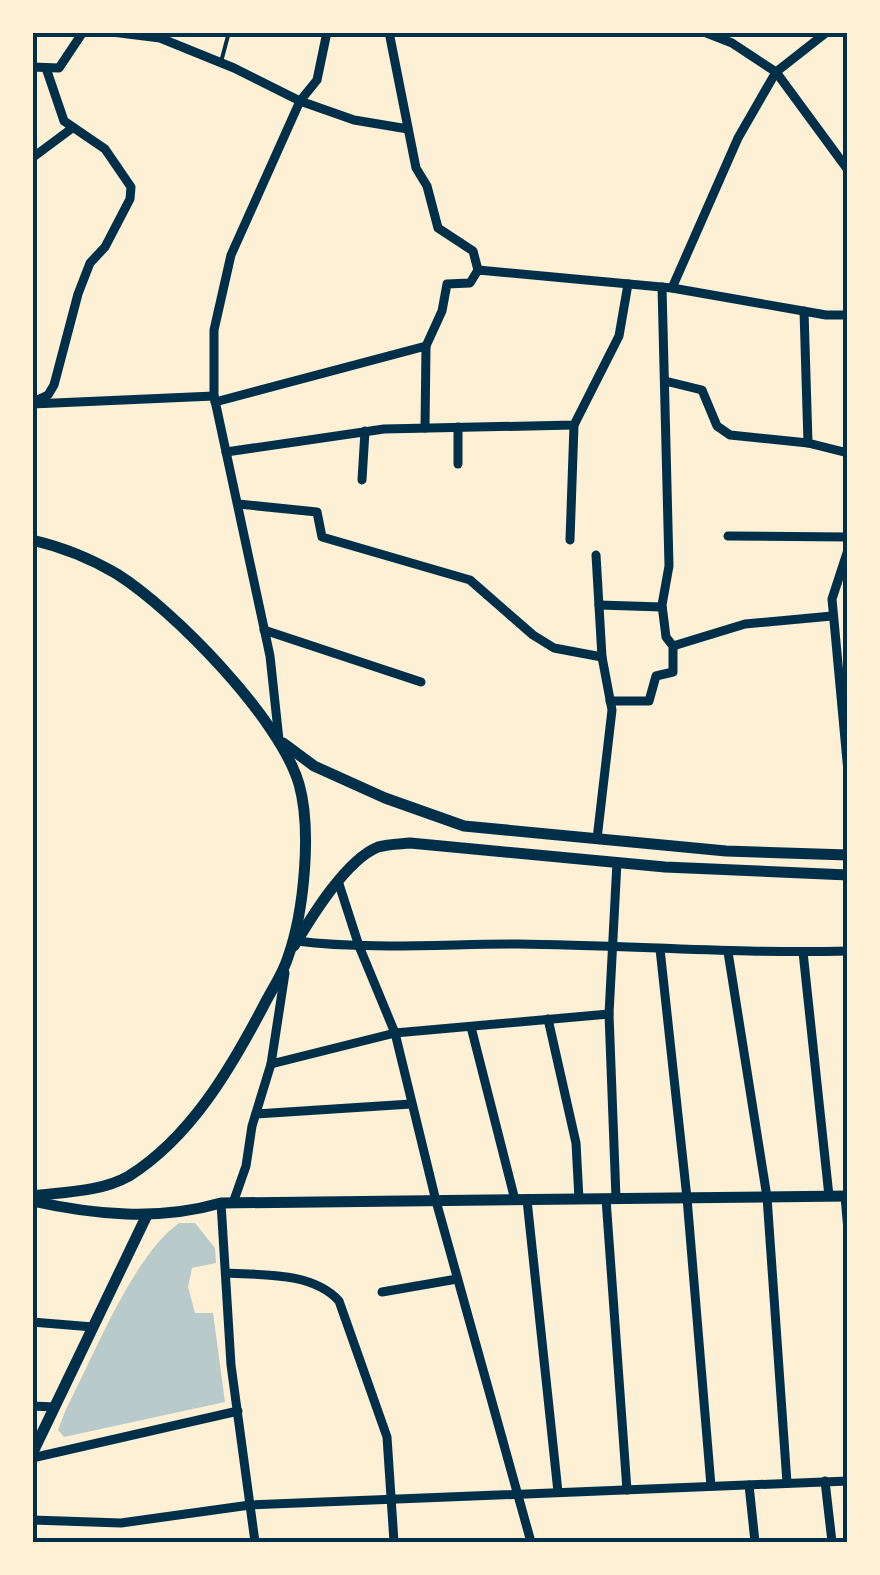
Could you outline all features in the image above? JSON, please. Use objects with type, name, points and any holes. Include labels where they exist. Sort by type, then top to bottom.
[{"type":"main road","points":[[32,540],[88,558],[146,595],[208,657],[280,740],[314,766],[385,798],[464,826],[726,851],[848,855]]},
{"type":"main road","points":[[280,740],[299,782],[304,813],[303,873],[288,958]]},
{"type":"main road","points":[[32,1198],[92,1189],[125,1178],[189,1124],[243,1045],[296,941],[338,881],[366,854],[381,846],[410,843],[617,862],[848,876]]},
{"type":"main road","points":[[32,1198],[81,1212],[147,1214],[192,1211],[227,1203],[846,1196]]},
{"type":"main road","points":[[32,1456],[147,1214]]},
{"type":"street","points":[[32,68],[59,68],[83,32]]},
{"type":"street","points":[[112,32],[160,35],[300,100],[354,120],[408,129]]},
{"type":"street","points":[[280,740],[264,630],[215,399],[214,330],[230,255],[300,100],[317,80],[327,32]]},
{"type":"street","points":[[389,32],[416,168],[431,196],[438,228],[473,251],[478,270],[470,282],[448,284],[442,312],[426,346],[425,428]]},
{"type":"street","points":[[704,32],[732,43],[776,72],[848,170]]},
{"type":"street","points":[[610,701],[649,701],[656,676],[673,672],[673,646],[666,637],[662,607],[669,566],[667,288],[738,138],[776,72],[827,32]]},
{"type":"street","points":[[33,403],[48,394],[54,384],[90,263],[105,246],[130,199],[131,187],[105,149],[64,121],[46,68]]},
{"type":"street","points":[[32,158],[72,129]]},
{"type":"street","points":[[478,270],[667,288],[804,312],[848,314]]},
{"type":"street","points":[[570,540],[574,425],[619,336],[628,284]]},
{"type":"street","points":[[804,312],[808,443]]},
{"type":"street","points":[[33,403],[215,399],[426,346]]},
{"type":"street","points":[[665,380],[702,390],[717,426],[730,436],[808,443],[848,452]]},
{"type":"street","points":[[226,452],[365,431],[574,425]]},
{"type":"street","points":[[458,427],[458,464]]},
{"type":"street","points":[[362,480],[365,431]]},
{"type":"street","points":[[238,504],[318,512],[322,537],[470,580],[554,648],[602,656]]},
{"type":"street","points":[[728,536],[848,537]]},
{"type":"street","points":[[848,550],[832,598],[848,772]]},
{"type":"street","points":[[596,555],[602,656],[612,710],[597,838]]},
{"type":"street","points":[[599,604],[662,607]]},
{"type":"street","points":[[673,646],[745,624],[832,616]]},
{"type":"street","points":[[264,630],[421,682]]},
{"type":"street","points":[[617,862],[608,1014],[611,1199],[627,1490]]},
{"type":"street","points":[[338,881],[359,946],[395,1033],[436,1201],[530,1542]]},
{"type":"street","points":[[296,941],[359,946],[522,944],[728,952],[848,951]]},
{"type":"street","points":[[660,950],[712,1486]]},
{"type":"street","points":[[728,952],[767,1197],[787,1483]]},
{"type":"street","points":[[802,952],[829,1196]]},
{"type":"street","points":[[255,1542],[226,1273],[227,1203],[246,1166],[270,1064],[288,958]]},
{"type":"street","points":[[270,1064],[395,1033],[608,1014]]},
{"type":"street","points":[[548,1019],[576,1143],[580,1199]]},
{"type":"street","points":[[471,1027],[521,1200],[558,1492]]},
{"type":"street","points":[[256,1114],[411,1104]]},
{"type":"street","points":[[846,1196],[848,1231]]},
{"type":"street","points":[[226,1273],[313,1283],[339,1301],[386,1437],[394,1542]]},
{"type":"street","points":[[382,1292],[457,1280]]},
{"type":"street","points":[[32,1322],[93,1328]]},
{"type":"street","points":[[32,1406],[55,1407]]},
{"type":"street","points":[[32,1456],[238,1412]]},
{"type":"street","points":[[32,1520],[121,1523],[250,1505],[848,1480]]},
{"type":"street","points":[[825,1482],[832,1542]]},
{"type":"street","points":[[749,1484],[755,1542]]},
{"type":"lane","points":[[221,62],[228,32]]},
{"type":"shaded area","points":[[179,1223],[195,1223],[215,1248],[216,1263],[192,1268],[188,1287],[195,1313],[213,1313],[225,1402],[64,1437],[58,1430],[66,1409],[115,1309],[145,1259]]}]
